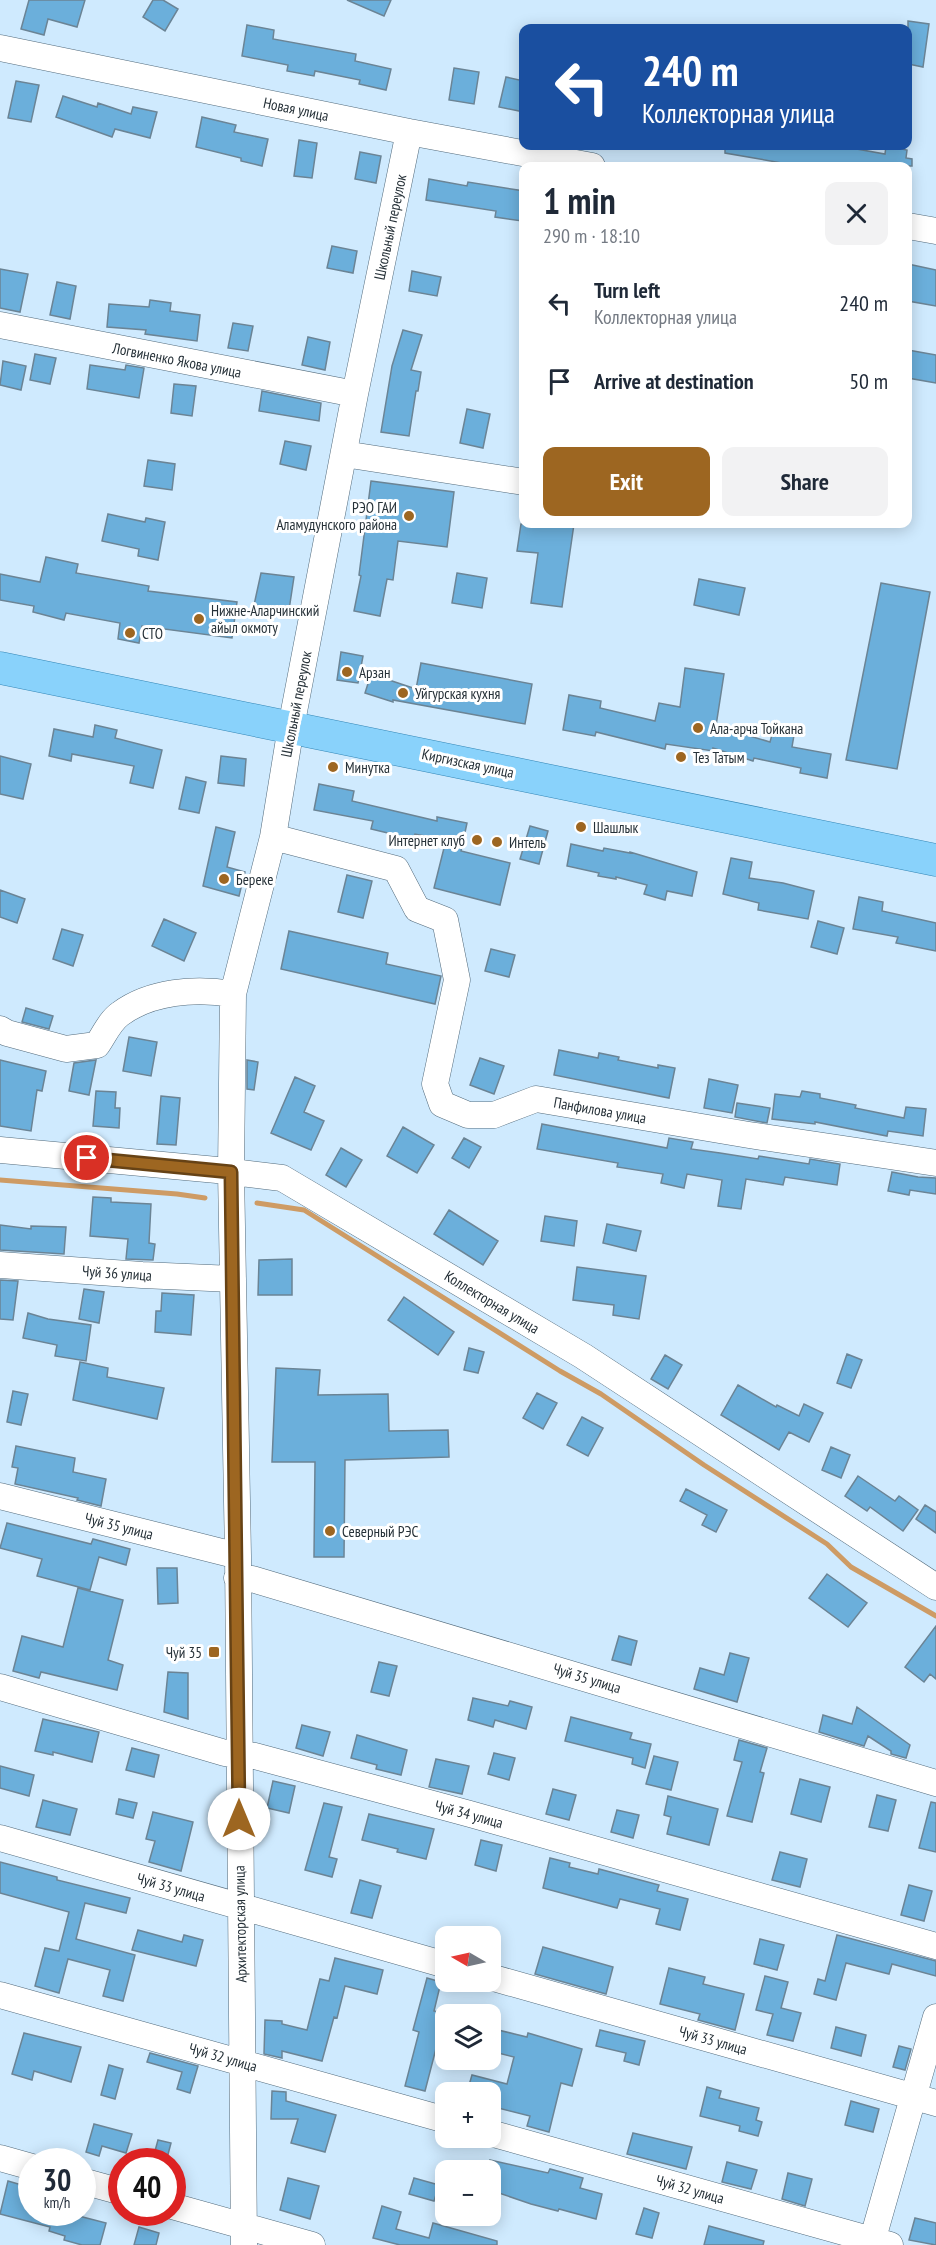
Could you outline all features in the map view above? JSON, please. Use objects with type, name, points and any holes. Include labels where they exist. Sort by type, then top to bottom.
[{"type":"main road","name":"Киргизская улица","points":[[0,668],[936,860]]},
{"type":"street","name":"Новая улица","points":[[0,48],[409,132],[570,162]]},
{"type":"street","name":"Школьный переулок","points":[[231,1172],[233,994],[273,837],[291,727],[355,394],[409,132]]},
{"type":"street","points":[[912,227],[936,231]]},
{"type":"street","name":"Логвиненко Якова улица","points":[[0,326],[355,394]]},
{"type":"street","points":[[344,454],[519,481]]},
{"type":"street","name":"Панфилова улица","points":[[273,837],[396,869],[417,909],[445,920],[458,980],[435,1084],[442,1104],[468,1115],[494,1115],[536,1099],[749,1135],[936,1163]]},
{"type":"street","points":[[0,1029],[66,1049],[97,1045],[118,1016],[147,998],[194,992],[233,994]]},
{"type":"street","name":"Коллекторная улица","points":[[0,1150],[282,1178],[583,1356],[936,1587]]},
{"type":"street","name":"Архитекторская улица","points":[[231,1172],[243,2063],[243,2236]]},
{"type":"street","name":"Чуй 36 улица","points":[[0,1265],[233,1279]]},
{"type":"street","name":"Чуй 35 улица","points":[[0,1496],[237,1567],[252,1578],[936,1783]]},
{"type":"street","name":"Чуй 34 улица","points":[[0,1687],[213,1749],[255,1756],[470,1814],[936,1946]]},
{"type":"street","name":"Чуй 33 улица","points":[[0,1839],[435,1962]]},
{"type":"street","name":"Чуй 33 улица","points":[[501,1980],[924,2100]]},
{"type":"street","name":"Чуй 32 улица","points":[[0,1995],[435,2117]]},
{"type":"street","points":[[878,2243],[924,2100],[936,2017]]},
{"type":"street","name":"Чуй 32 улица","points":[[501,2136],[878,2243]]},
{"type":"street","points":[[0,2158],[18,2163]]},
{"type":"street","points":[[186,2212],[243,2236],[312,2245]]},
{"type":"building","points":[[29,0],[85,0],[77,27],[48,19],[44,35],[21,29]]},
{"type":"building","points":[[153,0],[163,0],[178,9],[165,31],[143,17]]},
{"type":"building","points":[[347,0],[391,0],[384,16]]},
{"type":"building","points":[[908,21],[929,24],[923,67],[912,65],[912,24],[908,24]]},
{"type":"building","points":[[247,25],[274,30],[273,39],[356,54],[355,61],[391,69],[386,90],[359,84],[360,80],[315,71],[314,76],[287,71],[288,65],[242,56]]},
{"type":"building","points":[[454,68],[479,72],[474,104],[449,100]]},
{"type":"building","points":[[506,77],[519,80],[519,111],[499,107]]},
{"type":"building","points":[[16,81],[39,85],[31,122],[8,118]]},
{"type":"building","points":[[63,96],[97,107],[98,103],[131,114],[133,107],[157,112],[150,138],[115,129],[112,137],[56,117]]},
{"type":"building","points":[[202,117],[236,125],[234,132],[268,139],[262,166],[241,161],[241,158],[196,147]]},
{"type":"building","points":[[299,140],[317,143],[312,178],[294,176]]},
{"type":"building","points":[[725,150],[862,150],[885,154],[886,150],[907,150],[906,158],[912,159],[912,162],[776,162],[725,153]]},
{"type":"building","points":[[360,152],[381,156],[376,183],[355,179]]},
{"type":"building","points":[[429,179],[467,186],[468,182],[519,190],[519,221],[495,217],[496,211],[426,200]]},
{"type":"building","points":[[332,246],[357,251],[353,273],[327,268]]},
{"type":"building","points":[[912,265],[936,270],[936,306],[912,302]]},
{"type":"building","points":[[0,269],[28,274],[20,312],[0,308]]},
{"type":"building","points":[[412,271],[441,277],[437,296],[409,291]]},
{"type":"building","points":[[57,282],[76,286],[70,319],[50,315]]},
{"type":"building","points":[[150,300],[171,303],[170,311],[200,315],[197,341],[145,334],[146,330],[107,327],[109,304],[149,307]]},
{"type":"building","points":[[233,323],[253,326],[248,351],[228,348]]},
{"type":"building","points":[[403,330],[422,335],[411,370],[421,372],[409,436],[381,432],[392,366]]},
{"type":"building","points":[[308,337],[330,342],[325,370],[302,365]]},
{"type":"building","points":[[912,351],[936,355],[936,383],[912,379]]},
{"type":"building","points":[[35,354],[56,358],[50,384],[30,380]]},
{"type":"building","points":[[3,361],[26,366],[21,390],[0,385]]},
{"type":"building","points":[[90,365],[125,370],[126,365],[144,368],[139,398],[87,389]]},
{"type":"building","points":[[174,384],[196,386],[192,416],[171,413]]},
{"type":"building","points":[[262,391],[321,403],[319,421],[259,411]]},
{"type":"building","points":[[467,409],[490,414],[483,448],[460,443]]},
{"type":"building","points":[[285,441],[311,446],[306,470],[280,464]]},
{"type":"building","points":[[148,460],[175,464],[172,490],[144,486]]},
{"type":"building","name":"РЭО ГАИ Аламудунского района","points":[[371,481],[454,492],[447,547],[398,541],[393,580],[387,579],[380,616],[354,611],[361,576],[359,575]]},
{"type":"building","points":[[108,514],[145,522],[146,518],[165,522],[158,560],[138,556],[139,549],[102,541]]},
{"type":"building","points":[[520,528],[573,528],[562,607],[531,603],[538,553],[517,551]]},
{"type":"building","points":[[46,557],[78,564],[76,573],[149,586],[148,591],[237,602],[232,638],[142,626],[139,643],[118,639],[120,623],[66,613],[64,620],[33,612],[34,606],[0,600],[0,574],[40,582]]},
{"type":"building","points":[[261,573],[294,577],[289,610],[254,605]]},
{"type":"building","points":[[457,573],[487,578],[482,608],[452,603]]},
{"type":"building","points":[[699,579],[745,588],[739,615],[694,605]]},
{"type":"building","points":[[881,583],[930,592],[897,769],[846,760]]},
{"type":"building","points":[[341,652],[363,656],[358,683],[337,680]]},
{"type":"building","points":[[421,663],[532,684],[525,724],[393,700],[393,702],[365,693],[371,674],[416,689]]},
{"type":"building","points":[[685,668],[724,674],[716,726],[770,742],[773,731],[794,735],[792,747],[831,754],[827,778],[800,773],[801,768],[754,758],[753,761],[713,748],[713,751],[666,744],[665,749],[596,732],[595,736],[563,730],[569,695],[601,701],[600,708],[655,721],[659,703],[680,707]]},
{"type":"building","points":[[95,725],[117,730],[115,738],[162,750],[153,788],[130,783],[134,766],[72,754],[71,761],[49,756],[54,729],[93,737]]},
{"type":"building","points":[[0,756],[31,764],[23,799],[0,794]]},
{"type":"building","points":[[221,756],[246,759],[244,786],[218,783]]},
{"type":"building","points":[[186,777],[206,782],[199,813],[179,809]]},
{"type":"building","points":[[319,784],[354,791],[352,801],[437,821],[437,817],[467,823],[461,851],[510,863],[500,905],[434,888],[446,840],[415,834],[413,839],[371,829],[373,821],[314,810]]},
{"type":"building","points":[[530,826],[548,831],[539,864],[520,859]]},
{"type":"building","points":[[216,827],[235,832],[227,867],[245,872],[239,896],[203,886]]},
{"type":"building","points":[[571,844],[603,851],[604,848],[630,852],[697,872],[692,896],[667,891],[665,900],[644,894],[647,885],[616,877],[616,879],[598,876],[599,873],[567,866]]},
{"type":"building","points":[[731,858],[752,862],[749,878],[814,891],[808,919],[758,910],[759,903],[723,894]]},
{"type":"building","points":[[347,875],[372,881],[363,918],[338,912]]},
{"type":"building","points":[[0,890],[25,899],[17,923],[0,917]]},
{"type":"building","points":[[859,897],[883,902],[882,911],[936,923],[936,951],[896,943],[898,937],[853,929]]},
{"type":"building","points":[[164,919],[196,933],[184,961],[152,946]]},
{"type":"building","points":[[818,921],[844,928],[837,954],[811,947]]},
{"type":"building","points":[[62,929],[83,935],[73,966],[53,959]]},
{"type":"building","points":[[289,931],[388,953],[386,964],[441,976],[435,1004],[281,969]]},
{"type":"building","points":[[491,949],[515,955],[509,977],[485,971]]},
{"type":"building","points":[[26,1008],[53,1016],[49,1029],[22,1022]]},
{"type":"building","points":[[129,1037],[157,1042],[151,1076],[123,1071]]},
{"type":"building","points":[[559,1050],[598,1058],[599,1053],[619,1057],[618,1060],[658,1068],[658,1065],[675,1068],[669,1098],[554,1075]]},
{"type":"building","points":[[480,1058],[504,1066],[494,1094],[470,1085]]},
{"type":"building","points":[[0,1060],[46,1071],[42,1091],[37,1090],[31,1131],[0,1126]]},
{"type":"building","points":[[96,1060],[89,1095],[69,1091],[74,1063]]},
{"type":"building","points":[[247,1060],[258,1062],[254,1090],[247,1089]]},
{"type":"building","points":[[295,1077],[315,1086],[304,1112],[324,1121],[311,1150],[271,1133]]},
{"type":"building","points":[[709,1079],[738,1085],[732,1113],[704,1108]]},
{"type":"building","points":[[96,1091],[116,1092],[115,1108],[120,1108],[119,1128],[93,1126]]},
{"type":"building","points":[[802,1091],[820,1094],[820,1098],[856,1105],[855,1108],[904,1118],[906,1107],[926,1109],[923,1136],[888,1131],[887,1136],[815,1122],[815,1124],[772,1119],[775,1094],[800,1097]]},
{"type":"building","points":[[161,1096],[180,1098],[176,1145],[157,1144]]},
{"type":"building","points":[[737,1103],[770,1108],[767,1123],[735,1117]]},
{"type":"building","points":[[542,1124],[667,1148],[669,1138],[693,1142],[691,1149],[758,1159],[759,1156],[809,1164],[810,1159],[840,1164],[837,1185],[785,1177],[783,1185],[746,1179],[741,1209],[718,1206],[722,1180],[687,1174],[684,1188],[661,1183],[663,1174],[617,1167],[618,1163],[537,1149]]},
{"type":"building","points":[[403,1127],[434,1145],[417,1173],[387,1156]]},
{"type":"building","points":[[464,1138],[481,1147],[469,1168],[452,1158]]},
{"type":"building","points":[[341,1148],[362,1160],[346,1187],[326,1175]]},
{"type":"building","points":[[892,1172],[936,1178],[936,1194],[910,1190],[909,1195],[888,1191]]},
{"type":"building","points":[[93,1197],[111,1198],[111,1202],[151,1204],[149,1243],[155,1244],[153,1260],[126,1259],[128,1239],[90,1236]]},
{"type":"building","points":[[449,1210],[498,1241],[483,1265],[434,1234]]},
{"type":"building","points":[[545,1216],[577,1221],[574,1246],[541,1241]]},
{"type":"building","points":[[607,1224],[641,1231],[636,1251],[603,1243]]},
{"type":"building","points":[[0,1225],[31,1229],[31,1226],[66,1227],[64,1254],[0,1250]]},
{"type":"building","points":[[292,1259],[292,1295],[258,1295],[259,1260]]},
{"type":"building","points":[[577,1267],[646,1276],[639,1319],[613,1315],[614,1305],[573,1300]]},
{"type":"building","points":[[0,1280],[18,1281],[13,1320],[0,1319]]},
{"type":"building","points":[[84,1289],[104,1292],[99,1323],[79,1319]]},
{"type":"building","points":[[162,1293],[194,1295],[191,1335],[155,1332],[156,1311],[161,1311]]},
{"type":"building","points":[[404,1297],[454,1332],[438,1355],[388,1320]]},
{"type":"building","points":[[28,1313],[48,1319],[91,1325],[86,1361],[55,1356],[57,1345],[23,1338]]},
{"type":"building","points":[[469,1348],[484,1352],[478,1373],[464,1370]]},
{"type":"building","points":[[847,1354],[862,1360],[851,1388],[837,1383]]},
{"type":"building","points":[[665,1355],[682,1365],[668,1389],[651,1379]]},
{"type":"building","points":[[80,1362],[108,1368],[107,1377],[164,1388],[157,1419],[73,1400]]},
{"type":"building","points":[[276,1368],[320,1370],[318,1395],[388,1394],[389,1431],[448,1430],[449,1457],[345,1460],[344,1557],[314,1557],[315,1462],[272,1462]]},
{"type":"building","points":[[738,1385],[776,1407],[777,1405],[799,1416],[804,1404],[823,1413],[809,1442],[789,1432],[779,1450],[721,1415]]},
{"type":"building","points":[[13,1391],[28,1394],[21,1425],[7,1422]]},
{"type":"building","points":[[537,1393],[557,1403],[543,1429],[523,1418]]},
{"type":"building","points":[[582,1417],[603,1428],[588,1456],[567,1445]]},
{"type":"building","points":[[16,1446],[75,1458],[73,1472],[106,1479],[101,1506],[77,1500],[78,1498],[15,1484],[18,1468],[12,1467]]},
{"type":"building","points":[[831,1447],[850,1455],[841,1478],[822,1470]]},
{"type":"building","points":[[858,1476],[895,1501],[899,1496],[918,1510],[903,1531],[870,1507],[867,1511],[845,1496]]},
{"type":"building","points":[[686,1489],[727,1510],[716,1532],[702,1525],[707,1515],[680,1501]]},
{"type":"building","points":[[925,1505],[936,1512],[936,1533],[916,1519]]},
{"type":"building","points":[[7,1523],[91,1544],[93,1539],[130,1549],[126,1565],[99,1557],[90,1590],[37,1576],[42,1559],[0,1548]]},
{"type":"building","points":[[157,1568],[177,1568],[178,1603],[158,1604]]},
{"type":"building","points":[[827,1574],[867,1603],[848,1627],[809,1598]]},
{"type":"building","points":[[78,1588],[123,1600],[108,1660],[123,1665],[117,1690],[41,1672],[39,1678],[13,1671],[22,1636],[63,1647]]},
{"type":"building","points":[[936,1626],[936,1679],[930,1674],[924,1682],[905,1667]]},
{"type":"building","points":[[619,1636],[637,1641],[631,1665],[612,1660]]},
{"type":"building","points":[[730,1653],[749,1658],[737,1702],[694,1689],[700,1668],[724,1675]]},
{"type":"building","points":[[379,1662],[397,1666],[389,1696],[371,1692]]},
{"type":"building","points":[[168,1672],[188,1673],[188,1719],[164,1712]]},
{"type":"building","points":[[473,1698],[508,1706],[510,1701],[532,1707],[526,1729],[495,1720],[493,1727],[468,1720]]},
{"type":"building","points":[[857,1707],[910,1745],[906,1758],[891,1754],[891,1751],[868,1736],[864,1746],[819,1732],[823,1715],[852,1724]]},
{"type":"building","points":[[571,1717],[632,1733],[630,1739],[651,1744],[645,1768],[632,1764],[633,1758],[565,1741]]},
{"type":"building","points":[[43,1719],[99,1732],[92,1762],[53,1752],[53,1755],[35,1751]]},
{"type":"building","points":[[302,1725],[330,1732],[323,1756],[296,1748]]},
{"type":"building","points":[[357,1735],[407,1750],[401,1775],[376,1769],[377,1765],[351,1758]]},
{"type":"building","points":[[739,1740],[767,1748],[760,1772],[764,1773],[752,1822],[727,1816],[742,1762],[734,1760]]},
{"type":"building","points":[[132,1748],[159,1755],[154,1777],[126,1770]]},
{"type":"building","points":[[494,1753],[515,1758],[509,1780],[488,1774]]},
{"type":"building","points":[[654,1756],[678,1762],[671,1790],[646,1784]]},
{"type":"building","points":[[436,1759],[469,1766],[462,1794],[429,1787]]},
{"type":"building","points":[[0,1766],[34,1775],[29,1796],[0,1788]]},
{"type":"building","points":[[800,1779],[830,1787],[821,1822],[791,1814]]},
{"type":"building","points":[[273,1781],[295,1786],[289,1813],[267,1808]]},
{"type":"building","points":[[553,1789],[576,1795],[569,1820],[546,1814]]},
{"type":"building","points":[[877,1795],[896,1800],[888,1831],[869,1827]]},
{"type":"building","points":[[668,1796],[718,1809],[709,1845],[667,1834],[671,1817],[664,1815]]},
{"type":"building","points":[[119,1799],[137,1803],[133,1818],[116,1814]]},
{"type":"building","points":[[43,1800],[77,1809],[70,1835],[36,1827]]},
{"type":"building","points":[[931,1802],[936,1803],[936,1852],[919,1848]]},
{"type":"building","points":[[324,1803],[342,1807],[329,1857],[337,1859],[332,1877],[305,1870]]},
{"type":"building","points":[[617,1810],[639,1815],[633,1838],[611,1832]]},
{"type":"building","points":[[153,1812],[193,1822],[181,1871],[149,1862],[155,1841],[146,1839]]},
{"type":"building","points":[[369,1814],[434,1829],[426,1859],[362,1840]]},
{"type":"building","points":[[481,1840],[502,1845],[496,1871],[475,1865]]},
{"type":"building","points":[[780,1852],[807,1859],[800,1887],[772,1880]]},
{"type":"building","points":[[550,1858],[570,1863],[569,1867],[598,1874],[599,1869],[659,1885],[657,1891],[688,1899],[680,1930],[656,1924],[660,1909],[620,1899],[617,1908],[543,1888]]},
{"type":"building","points":[[0,1862],[57,1877],[57,1880],[130,1898],[126,1913],[85,1903],[76,1939],[135,1955],[123,2001],[103,1996],[110,1970],[68,1959],[59,1993],[35,1986],[45,1948],[59,1951],[69,1912],[0,1893]]},
{"type":"building","points":[[360,1880],[381,1886],[372,1918],[351,1913]]},
{"type":"building","points":[[909,1885],[932,1891],[924,1921],[901,1915]]},
{"type":"building","points":[[138,1930],[182,1942],[184,1935],[203,1940],[196,1966],[132,1950]]},
{"type":"building","points":[[837,1935],[936,1961],[936,1976],[892,1964],[889,1974],[846,1963],[836,2000],[814,1994],[818,1979],[825,1981]]},
{"type":"building","points":[[760,1939],[784,1945],[777,1970],[754,1964]]},
{"type":"building","points":[[543,1947],[613,1967],[606,1994],[535,1974]]},
{"type":"building","points":[[335,1958],[383,1970],[377,1994],[345,1986],[322,2061],[282,2051],[282,2058],[264,2054],[265,2020],[282,2021],[282,2024],[307,2030],[320,1979],[329,1981]]},
{"type":"building","points":[[669,1968],[705,1977],[703,1984],[744,1994],[735,2030],[698,2020],[700,2014],[660,2004]]},
{"type":"building","points":[[765,1976],[788,1982],[781,2008],[801,2013],[793,2041],[767,2035],[773,2014],[756,2010]]},
{"type":"building","points":[[427,1978],[435,1980],[435,1992],[439,1992],[434,2011],[435,2052],[425,2091],[405,2086],[419,2032],[413,2030]]},
{"type":"building","points":[[836,2027],[866,2035],[861,2056],[831,2048]]},
{"type":"building","points":[[600,2030],[645,2041],[639,2065],[624,2061],[626,2053],[596,2046]]},
{"type":"building","points":[[501,2031],[527,2037],[528,2033],[582,2049],[572,2086],[561,2083],[549,2132],[527,2126],[530,2116],[501,2109],[501,2082],[507,2084],[514,2057],[501,2054]]},
{"type":"building","points":[[24,2033],[81,2047],[71,2082],[34,2071],[32,2080],[12,2074]]},
{"type":"building","points":[[899,2046],[911,2049],[905,2070],[893,2067]]},
{"type":"building","points":[[150,2053],[198,2066],[190,2093],[177,2089],[182,2072],[147,2062]]},
{"type":"building","points":[[109,2065],[123,2069],[115,2099],[101,2095]]},
{"type":"building","points":[[472,2075],[499,2082],[470,2082]]},
{"type":"building","points":[[707,2087],[721,2091],[719,2098],[759,2108],[756,2120],[762,2122],[758,2136],[739,2131],[740,2126],[700,2116]]},
{"type":"building","points":[[272,2091],[286,2092],[286,2101],[336,2115],[325,2152],[291,2143],[298,2119],[271,2119]]},
{"type":"building","points":[[851,2101],[879,2109],[873,2132],[845,2125]]},
{"type":"building","points":[[94,2124],[132,2134],[128,2148],[102,2146],[99,2156],[96,2155],[96,2148],[87,2148]]},
{"type":"building","points":[[633,2133],[692,2147],[686,2169],[627,2154]]},
{"type":"building","points":[[158,2140],[171,2143],[170,2148],[156,2148]]},
{"type":"building","points":[[501,2162],[548,2173],[550,2169],[583,2178],[580,2188],[602,2194],[596,2219],[531,2204],[501,2194]]},
{"type":"building","points":[[727,2162],[757,2170],[751,2189],[722,2182]]},
{"type":"building","points":[[788,2173],[812,2179],[805,2206],[782,2199]]},
{"type":"building","points":[[288,2178],[319,2186],[310,2219],[280,2210]]},
{"type":"building","points":[[414,2178],[435,2184],[434,2201],[409,2194]]},
{"type":"building","points":[[8,2181],[18,2184],[18,2219],[0,2214]]},
{"type":"building","points":[[382,2206],[401,2212],[396,2229],[429,2238],[433,2223],[435,2226],[444,2226],[497,2241],[497,2245],[400,2245],[373,2238]]},
{"type":"building","points":[[644,2208],[659,2213],[652,2238],[636,2234]]},
{"type":"building","points":[[915,2218],[936,2223],[936,2245],[909,2240]]},
{"type":"building","points":[[96,2220],[106,2223],[100,2245],[82,2245],[64,2240],[65,2236],[49,2231],[50,2227],[46,2226],[96,2226]]},
{"type":"building","points":[[709,2226],[764,2241],[763,2245],[704,2245]]},
{"type":"building","points":[[139,2227],[159,2233],[156,2245],[134,2245]]},
{"type":"waterway","points":[[0,1180],[205,1198]]},
{"type":"waterway","points":[[257,1203],[304,1210],[560,1371],[601,1394],[704,1465],[827,1544],[851,1567],[936,1616]]},
{"type":"place","name":"РЭО ГАИ Аламудунского района","points":[[409,516]]},
{"type":"place","name":"Нижне-Аларчинский айыл окмоту","points":[[199,619]]},
{"type":"place","name":"СТО","points":[[130,633]]},
{"type":"place","name":"Арзан","points":[[347,672]]},
{"type":"place","name":"Уйгурская кухня","points":[[403,693]]},
{"type":"place","name":"Ала-арча Тойкана","points":[[698,728]]},
{"type":"place","name":"Тез Татым","points":[[681,757]]},
{"type":"place","name":"Минутка","points":[[333,767]]},
{"type":"place","name":"Шашлык","points":[[581,827]]},
{"type":"place","name":"Интернет клуб","points":[[477,840]]},
{"type":"place","name":"Интель","points":[[497,842]]},
{"type":"place","name":"Береке","points":[[224,879]]},
{"type":"place","name":"Северный РЭС","points":[[330,1531]]},
{"type":"place","name":"Чуй 35","points":[[214,1652]]},
{"type":"route","points":[[87,1158],[231,1172],[238,1556],[239,1819]]}]
